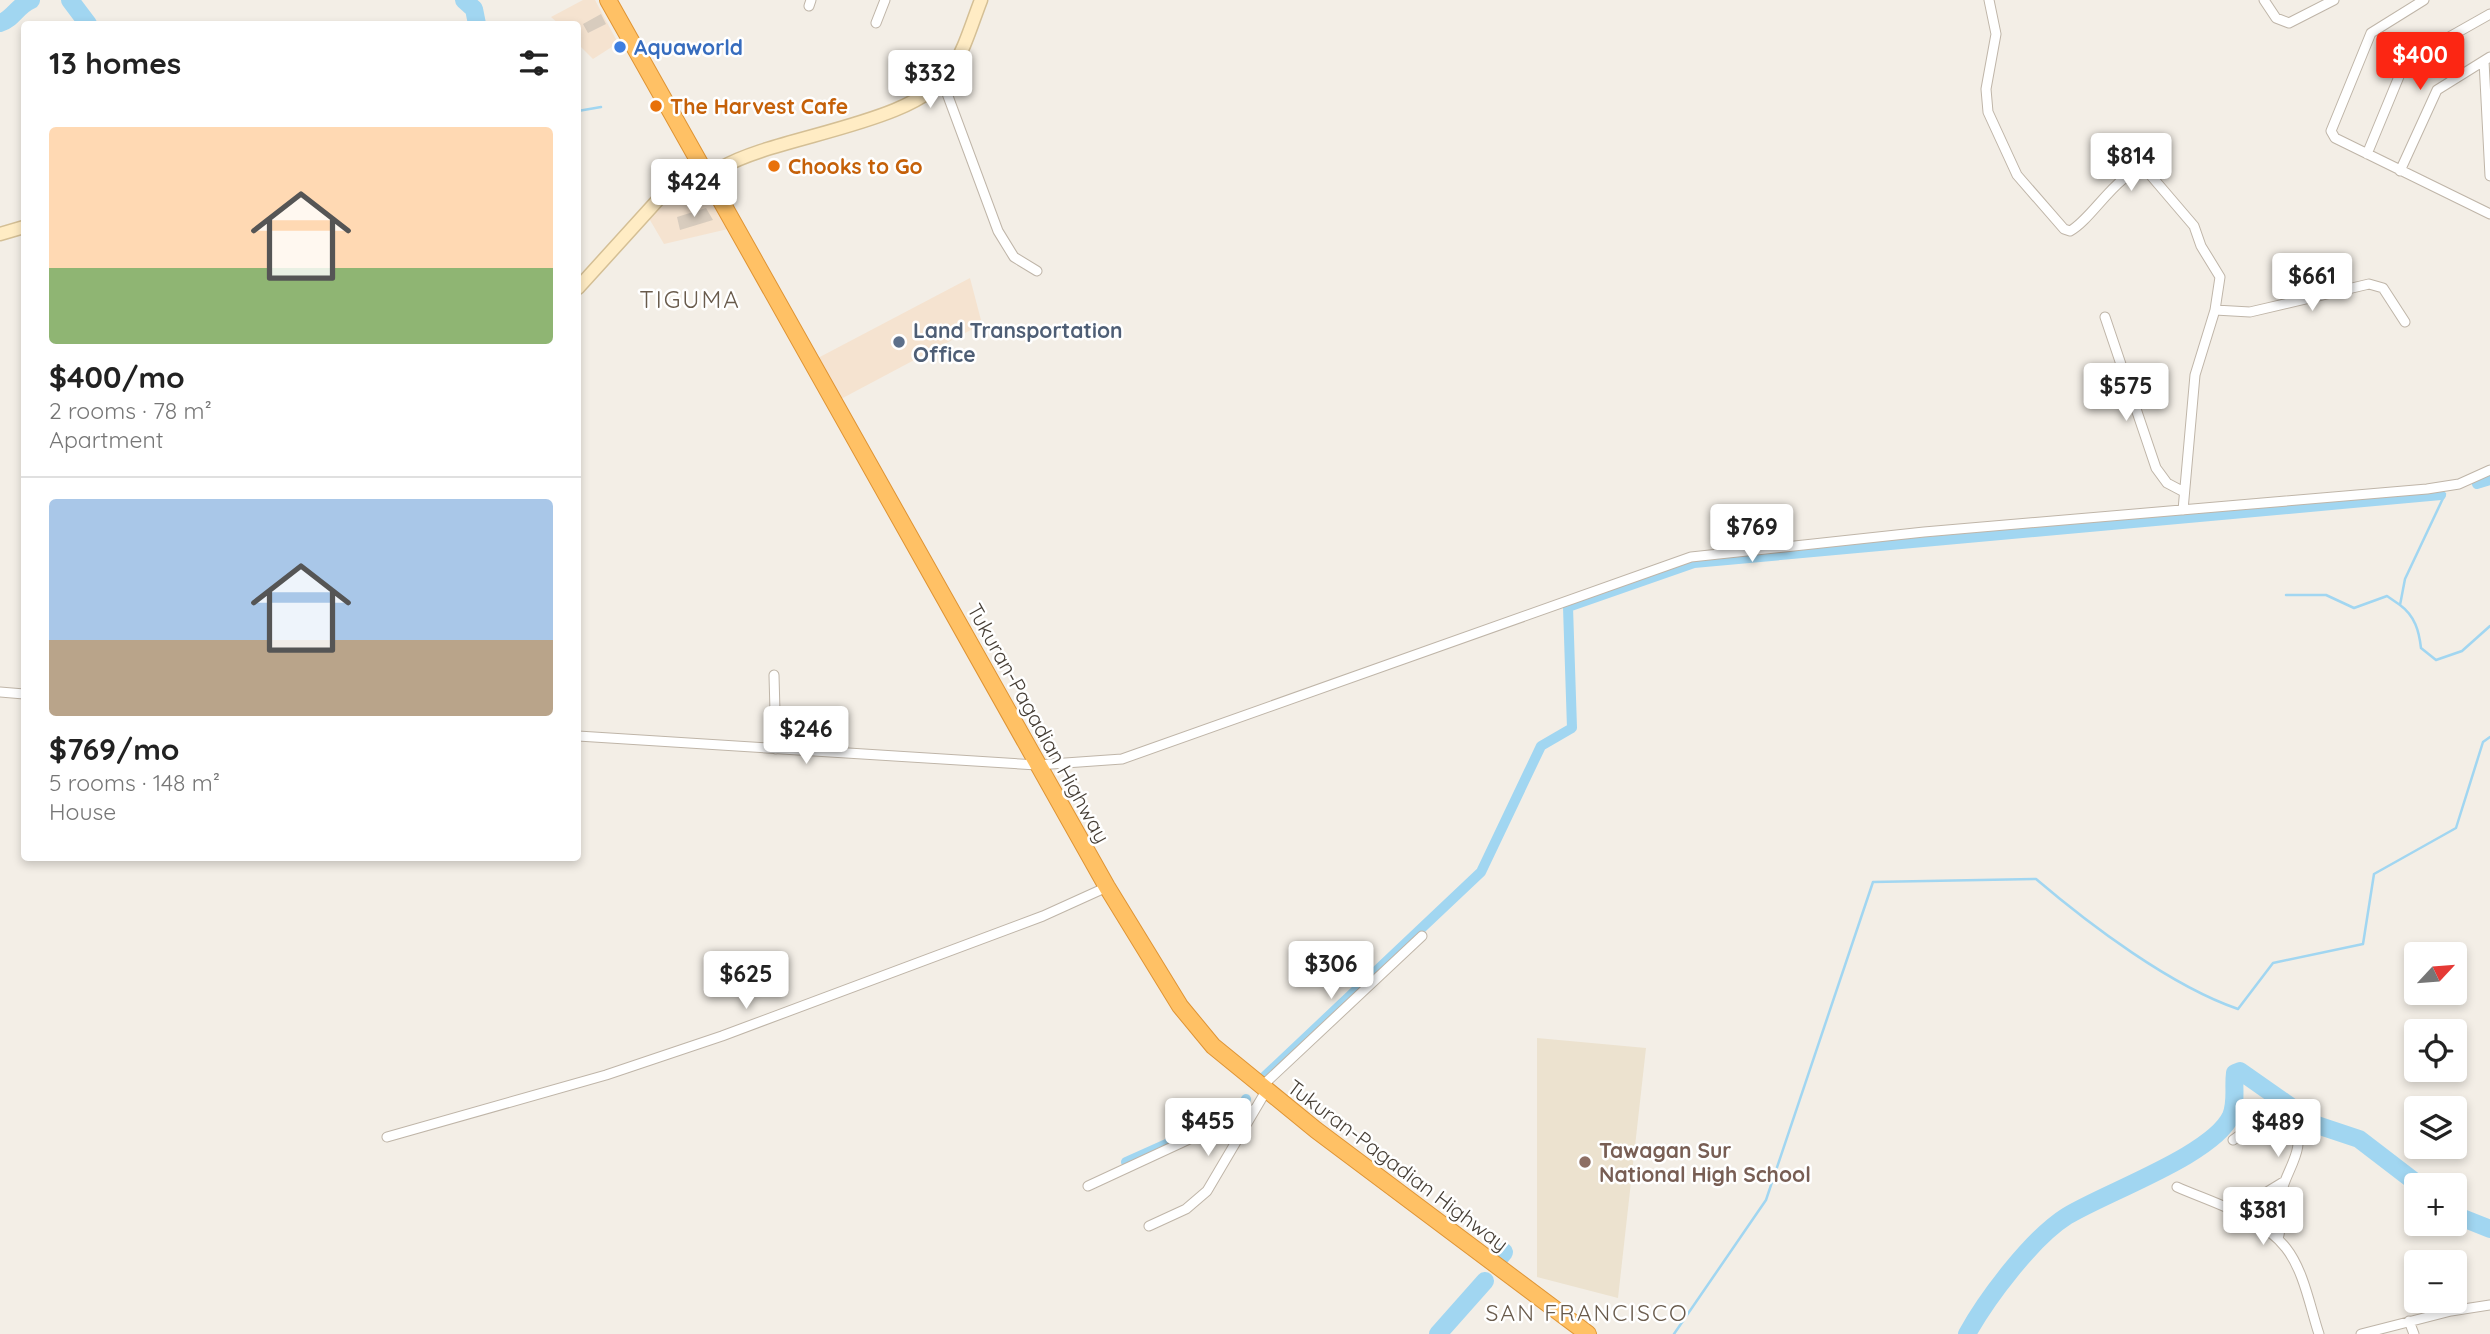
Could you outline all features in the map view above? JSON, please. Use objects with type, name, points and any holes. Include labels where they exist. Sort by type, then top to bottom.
[{"type":"highway","name":"Tukuran-Pagadian Highway","points":[[608,0],[1037,765],[1180,1006],[1213,1046],[1263,1089],[1588,1334]]},
{"type":"street","points":[[876,23],[885,0]]},
{"type":"street","points":[[581,285],[665,192],[704,173],[883,114],[926,93],[951,71],[981,0]]},
{"type":"street","points":[[1989,0],[1996,34],[1986,104],[2017,176],[2053,218],[2070,231],[2132,173],[2142,170],[2155,176],[2194,226],[2201,247],[2220,277],[2215,310],[2197,362],[2183,509]]},
{"type":"street","points":[[2264,0],[2276,18],[2289,23],[2334,0]]},
{"type":"street","points":[[2424,0],[2371,33],[2332,126],[2335,138],[2490,214]]},
{"type":"street","points":[[2367,154],[2405,62],[2490,14]]},
{"type":"street","points":[[2400,171],[2437,90],[2487,59]]},
{"type":"street","points":[[2487,59],[2490,176]]},
{"type":"street","points":[[942,80],[998,231],[1014,257],[1037,271]]},
{"type":"street","points":[[0,234],[21,228]]},
{"type":"street","points":[[2215,310],[2250,312],[2369,284],[2383,288],[2405,322]]},
{"type":"street","points":[[2105,317],[2156,468],[2166,483],[2184,492]]},
{"type":"street","points":[[581,736],[1037,765],[1088,764],[1146,753],[1691,557],[1809,543],[2427,489],[2459,484],[2490,470]]},
{"type":"street","points":[[774,675],[776,749]]},
{"type":"street","points":[[0,692],[21,694]]},
{"type":"street","points":[[387,1137],[606,1075],[722,1036],[1031,920],[1107,887]]},
{"type":"street","points":[[1149,1226],[1186,1209],[1208,1191],[1263,1089],[1422,936]]},
{"type":"street","points":[[1088,1186],[1252,1110]]},
{"type":"street","points":[[2233,1140],[2268,1113],[2279,1110],[2297,1131],[2299,1144],[2285,1181],[2278,1239]]},
{"type":"street","points":[[2234,1212],[2285,1181]]},
{"type":"street","points":[[2177,1187],[2253,1221],[2278,1239],[2295,1262],[2319,1334]]},
{"type":"street","points":[[2361,1334],[2409,1321],[2490,1306]]},
{"type":"street","points":[[2409,1321],[2414,1334]]},
{"type":"shaded area","points":[[583,0],[595,0],[618,43],[593,59],[581,47],[581,21],[556,21],[551,17]]},
{"type":"shaded area","points":[[681,191],[711,201],[728,229],[664,244],[647,215]]},
{"type":"shaded area","name":"Land Transportation Office","points":[[970,278],[982,324],[839,400],[816,359]]},
{"type":"shaded area","name":"Tawagan Sur National High School","points":[[1537,1038],[1646,1048],[1618,1298],[1537,1277]]},
{"type":"building","points":[[601,14],[606,24],[588,33],[583,24]]},
{"type":"building","points":[[706,208],[713,220],[680,230],[677,217]]},
{"type":"waterway","points":[[0,23],[31,0]]},
{"type":"waterway","points":[[70,0],[86,21]]},
{"type":"waterway","points":[[464,0],[474,9],[476,21]]},
{"type":"waterway","points":[[581,110],[601,107]]},
{"type":"waterway","points":[[2477,484],[2490,480]]},
{"type":"waterway","points":[[2286,595],[2326,595],[2354,608],[2387,596],[2400,605],[2405,579],[2445,494]]},
{"type":"waterway","points":[[1263,1078],[1481,872],[1541,746],[1572,728],[1568,607],[1694,563],[2441,495]]},
{"type":"waterway","points":[[2400,605],[2415,624],[2421,648],[2436,660],[2462,651],[2490,626]]},
{"type":"waterway","points":[[1674,1334],[1766,1200],[1873,882],[2036,879],[2132,953],[2212,999],[2238,1009],[2273,963],[2363,944],[2374,874],[2456,828],[2483,742],[2490,737]]},
{"type":"waterway","points":[[1967,1334],[2011,1270],[2053,1226],[2085,1206],[2157,1172],[2203,1145],[2220,1131],[2231,1116],[2235,1073],[2240,1071],[2317,1125],[2359,1139],[2404,1174]]},
{"type":"waterway","points":[[1126,1162],[1240,1111],[1246,1099]]},
{"type":"waterway","points":[[2467,1220],[2490,1229]]},
{"type":"waterway","points":[[1504,1252],[1510,1257]]},
{"type":"waterway","points":[[1501,1256],[1504,1252]]},
{"type":"waterway","points":[[1438,1334],[1485,1281]]},
{"type":"place","name":"Aquaworld","points":[[620,47]]},
{"type":"place","name":"The Harvest Cafe","points":[[656,106]]},
{"type":"place","name":"Chooks to Go","points":[[774,166]]},
{"type":"place","name":"Land Transportation Office","points":[[899,342]]},
{"type":"place","name":"Tawagan Sur National High School","points":[[1585,1162]]},
{"type":"district","name":"TIGUMA","points":[[690,299]]},
{"type":"district","name":"SAN FRANCISCO","points":[[1587,1312]]}]
